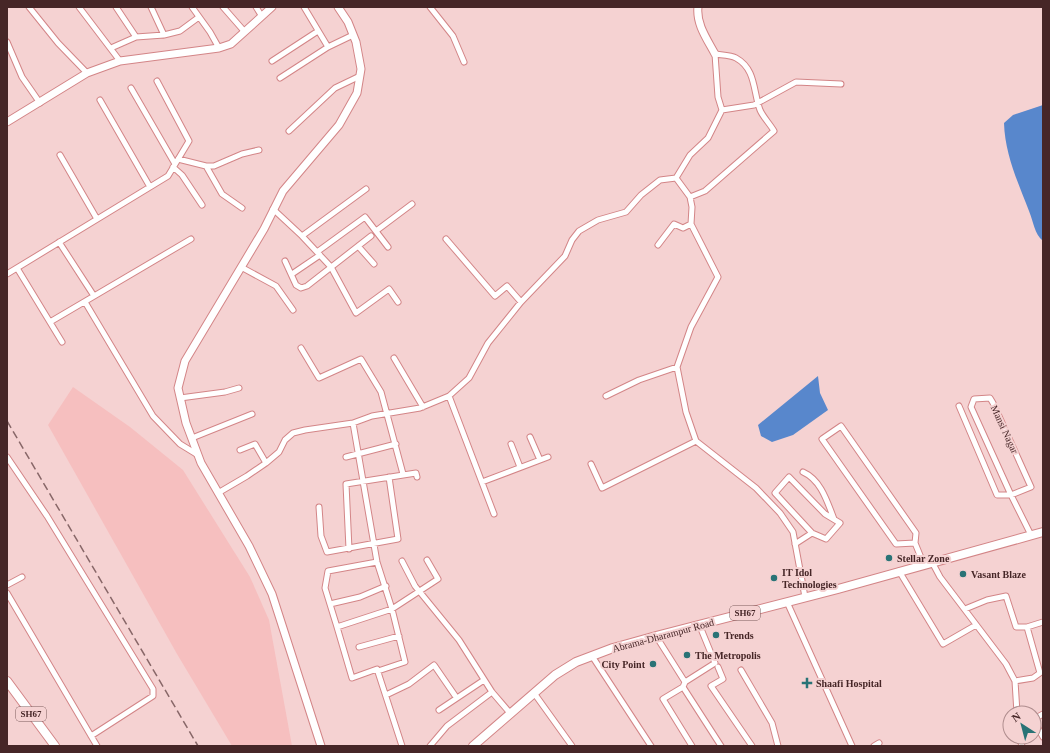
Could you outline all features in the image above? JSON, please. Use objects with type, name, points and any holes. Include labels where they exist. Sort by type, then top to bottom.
[{"type":"main road","name":"Abrama-Dharampur Road","points":[[473,746],[555,675],[576,662],[656,636],[699,624],[787,602],[1043,532]]},
{"type":"main road","name":"SH67","points":[[7,681],[55,746]]},
{"type":"main road","name":"SH67","points":[[7,689],[49,746]]},
{"type":"street","points":[[29,7],[58,44],[87,73]]},
{"type":"street","points":[[79,7],[120,62]]},
{"type":"street","points":[[116,7],[136,37]]},
{"type":"street","points":[[151,7],[164,35]]},
{"type":"street","points":[[192,7],[210,32],[219,48]]},
{"type":"street","points":[[223,7],[244,31]]},
{"type":"street","points":[[256,7],[261,15]]},
{"type":"street","points":[[7,122],[87,73],[120,62],[219,48],[231,44],[261,15],[272,7]]},
{"type":"street","points":[[304,7],[328,47]]},
{"type":"street","points":[[321,746],[272,594],[249,546],[198,455],[186,423],[178,388],[185,361],[264,229],[273,209],[284,191],[339,125],[357,93],[361,69],[353,34],[338,7]]},
{"type":"street","points":[[430,7],[453,36],[464,62]]},
{"type":"street","points":[[676,178],[690,155],[708,138],[722,110],[718,97],[715,54],[702,31],[698,17],[698,7]]},
{"type":"street","points":[[111,48],[136,37],[164,35],[180,31],[199,18]]},
{"type":"street","points":[[272,61],[318,31]]},
{"type":"street","points":[[280,78],[328,47],[353,34]]},
{"type":"street","points":[[7,42],[22,77],[40,103]]},
{"type":"street","points":[[690,197],[705,191],[774,131],[761,110],[749,68],[735,57],[715,54]]},
{"type":"street","points":[[289,131],[335,88],[360,76]]},
{"type":"street","points":[[7,274],[168,176],[189,141],[157,81]]},
{"type":"street","points":[[722,110],[754,105],[796,82],[841,84]]},
{"type":"street","points":[[131,88],[182,175],[202,205]]},
{"type":"street","points":[[100,100],[150,187]]},
{"type":"street","points":[[176,163],[214,166],[242,154],[259,150]]},
{"type":"street","points":[[60,155],[97,219]]},
{"type":"street","points":[[206,166],[222,194],[242,208]]},
{"type":"street","points":[[676,178],[690,197],[692,206],[691,224],[718,277],[691,327],[677,367],[686,412],[696,441],[756,488],[780,513],[793,532],[805,597]]},
{"type":"street","points":[[218,493],[266,463],[279,452],[285,440],[293,433],[353,423],[387,413],[423,407],[449,396],[469,378],[488,343],[521,302],[565,256],[572,240],[579,231],[598,220],[626,212],[641,195],[660,180],[676,178]]},
{"type":"street","points":[[302,236],[366,189]]},
{"type":"street","points":[[376,231],[412,204]]},
{"type":"street","points":[[273,209],[302,236],[319,253],[328,266],[331,267],[356,312],[389,289],[398,302]]},
{"type":"street","points":[[292,274],[364,217],[388,247]]},
{"type":"street","points":[[658,244],[674,224],[682,228],[691,224]]},
{"type":"street","points":[[285,261],[296,285],[301,288],[307,286],[371,236]]},
{"type":"street","points":[[50,322],[191,239]]},
{"type":"street","points":[[446,239],[495,296],[507,286],[521,302]]},
{"type":"street","points":[[59,242],[94,296]]},
{"type":"street","points":[[358,246],[374,264]]},
{"type":"street","points":[[241,267],[276,286],[293,310]]},
{"type":"street","points":[[17,268],[62,342]]},
{"type":"street","points":[[85,302],[153,416],[180,444],[198,455]]},
{"type":"street","points":[[301,348],[319,378],[361,359],[381,392],[403,474]]},
{"type":"street","points":[[394,358],[423,407]]},
{"type":"street","points":[[606,396],[639,380],[677,367]]},
{"type":"street","points":[[180,398],[225,392],[239,388]]},
{"type":"street","points":[[449,396],[494,514]]},
{"type":"street","name":"Mansi Nagar","points":[[1011,495],[1031,487],[990,398],[974,399],[971,408],[1011,495],[1031,535]]},
{"type":"street","points":[[959,406],[997,495],[1011,495]]},
{"type":"street","points":[[192,438],[252,414]]},
{"type":"street","points":[[353,423],[377,562],[386,586],[405,662],[378,671],[377,669],[352,678],[325,588],[328,571],[377,562]]},
{"type":"street","points":[[915,543],[896,544],[822,438],[841,426],[916,533],[915,543],[928,563],[1006,664],[1015,681],[1016,705]]},
{"type":"street","points":[[530,437],[540,460]]},
{"type":"street","points":[[592,464],[602,488],[696,441]]},
{"type":"street","points":[[240,450],[255,444],[266,463]]},
{"type":"street","points":[[346,457],[396,444]]},
{"type":"street","points":[[511,444],[520,467]]},
{"type":"street","points":[[7,457],[47,516],[153,689],[153,696],[91,736]]},
{"type":"street","points":[[482,482],[548,457]]},
{"type":"street","points":[[803,472],[811,476],[820,487],[834,519]]},
{"type":"street","points":[[349,549],[346,484],[403,474],[416,473],[417,477]]},
{"type":"street","points":[[320,507],[321,536],[327,552],[398,539],[389,477]]},
{"type":"street","points":[[789,477],[825,514],[840,523],[826,540],[812,533],[775,493],[789,477]]},
{"type":"street","points":[[796,544],[812,533]]},
{"type":"street","points":[[336,628],[392,609],[438,579],[427,560]]},
{"type":"street","points":[[402,561],[415,586],[459,640],[492,692],[510,713]]},
{"type":"street","points":[[899,572],[943,644],[976,626]]},
{"type":"street","points":[[7,585],[22,577]]},
{"type":"street","points":[[330,604],[360,597],[386,586]]},
{"type":"street","points":[[7,593],[97,746]]},
{"type":"street","points":[[965,609],[987,600],[1006,596],[1016,627],[1027,627],[1043,622]]},
{"type":"street","points":[[787,602],[852,746]]},
{"type":"street","points":[[692,746],[663,699],[715,663],[699,624]]},
{"type":"street","points":[[1015,681],[1033,678],[1040,673],[1027,627]]},
{"type":"street","points":[[359,647],[399,636]]},
{"type":"street","points":[[656,636],[721,746]]},
{"type":"street","points":[[592,656],[651,746]]},
{"type":"street","points":[[386,695],[409,684],[434,665],[456,697]]},
{"type":"street","points":[[718,667],[723,679],[711,686],[752,746]]},
{"type":"street","points":[[741,670],[772,722],[778,746]]},
{"type":"street","points":[[378,671],[402,746]]},
{"type":"street","points":[[439,710],[456,697],[484,680]]},
{"type":"street","points":[[430,746],[447,726],[492,692]]},
{"type":"street","points":[[534,693],[572,746]]},
{"type":"street","points":[[874,746],[880,744]]},
{"type":"shaded area","points":[[73,387],[130,427],[183,470],[250,577],[269,620],[292,746],[232,746],[177,654],[48,425]]},
{"type":"water","points":[[1043,105],[1043,241],[1036,231],[1009,157],[1004,123],[1013,115]]},
{"type":"water","points":[[818,376],[820,393],[828,410],[793,435],[772,442],[761,436],[758,425]]},
{"type":"railway","points":[[7,421],[198,746]]},
{"type":"place","name":"Stellar Zone","points":[[889,558]]},
{"type":"place","name":"Vasant Blaze","points":[[963,574]]},
{"type":"place","name":"IT Idol Technologies","points":[[774,578]]},
{"type":"place","name":"Trends","points":[[716,635]]},
{"type":"place","name":"The Metropolis","points":[[687,655]]},
{"type":"place","name":"City Point","points":[[653,664]]},
{"type":"place","name":"Shaafi Hospital","points":[[807,683]]}]
